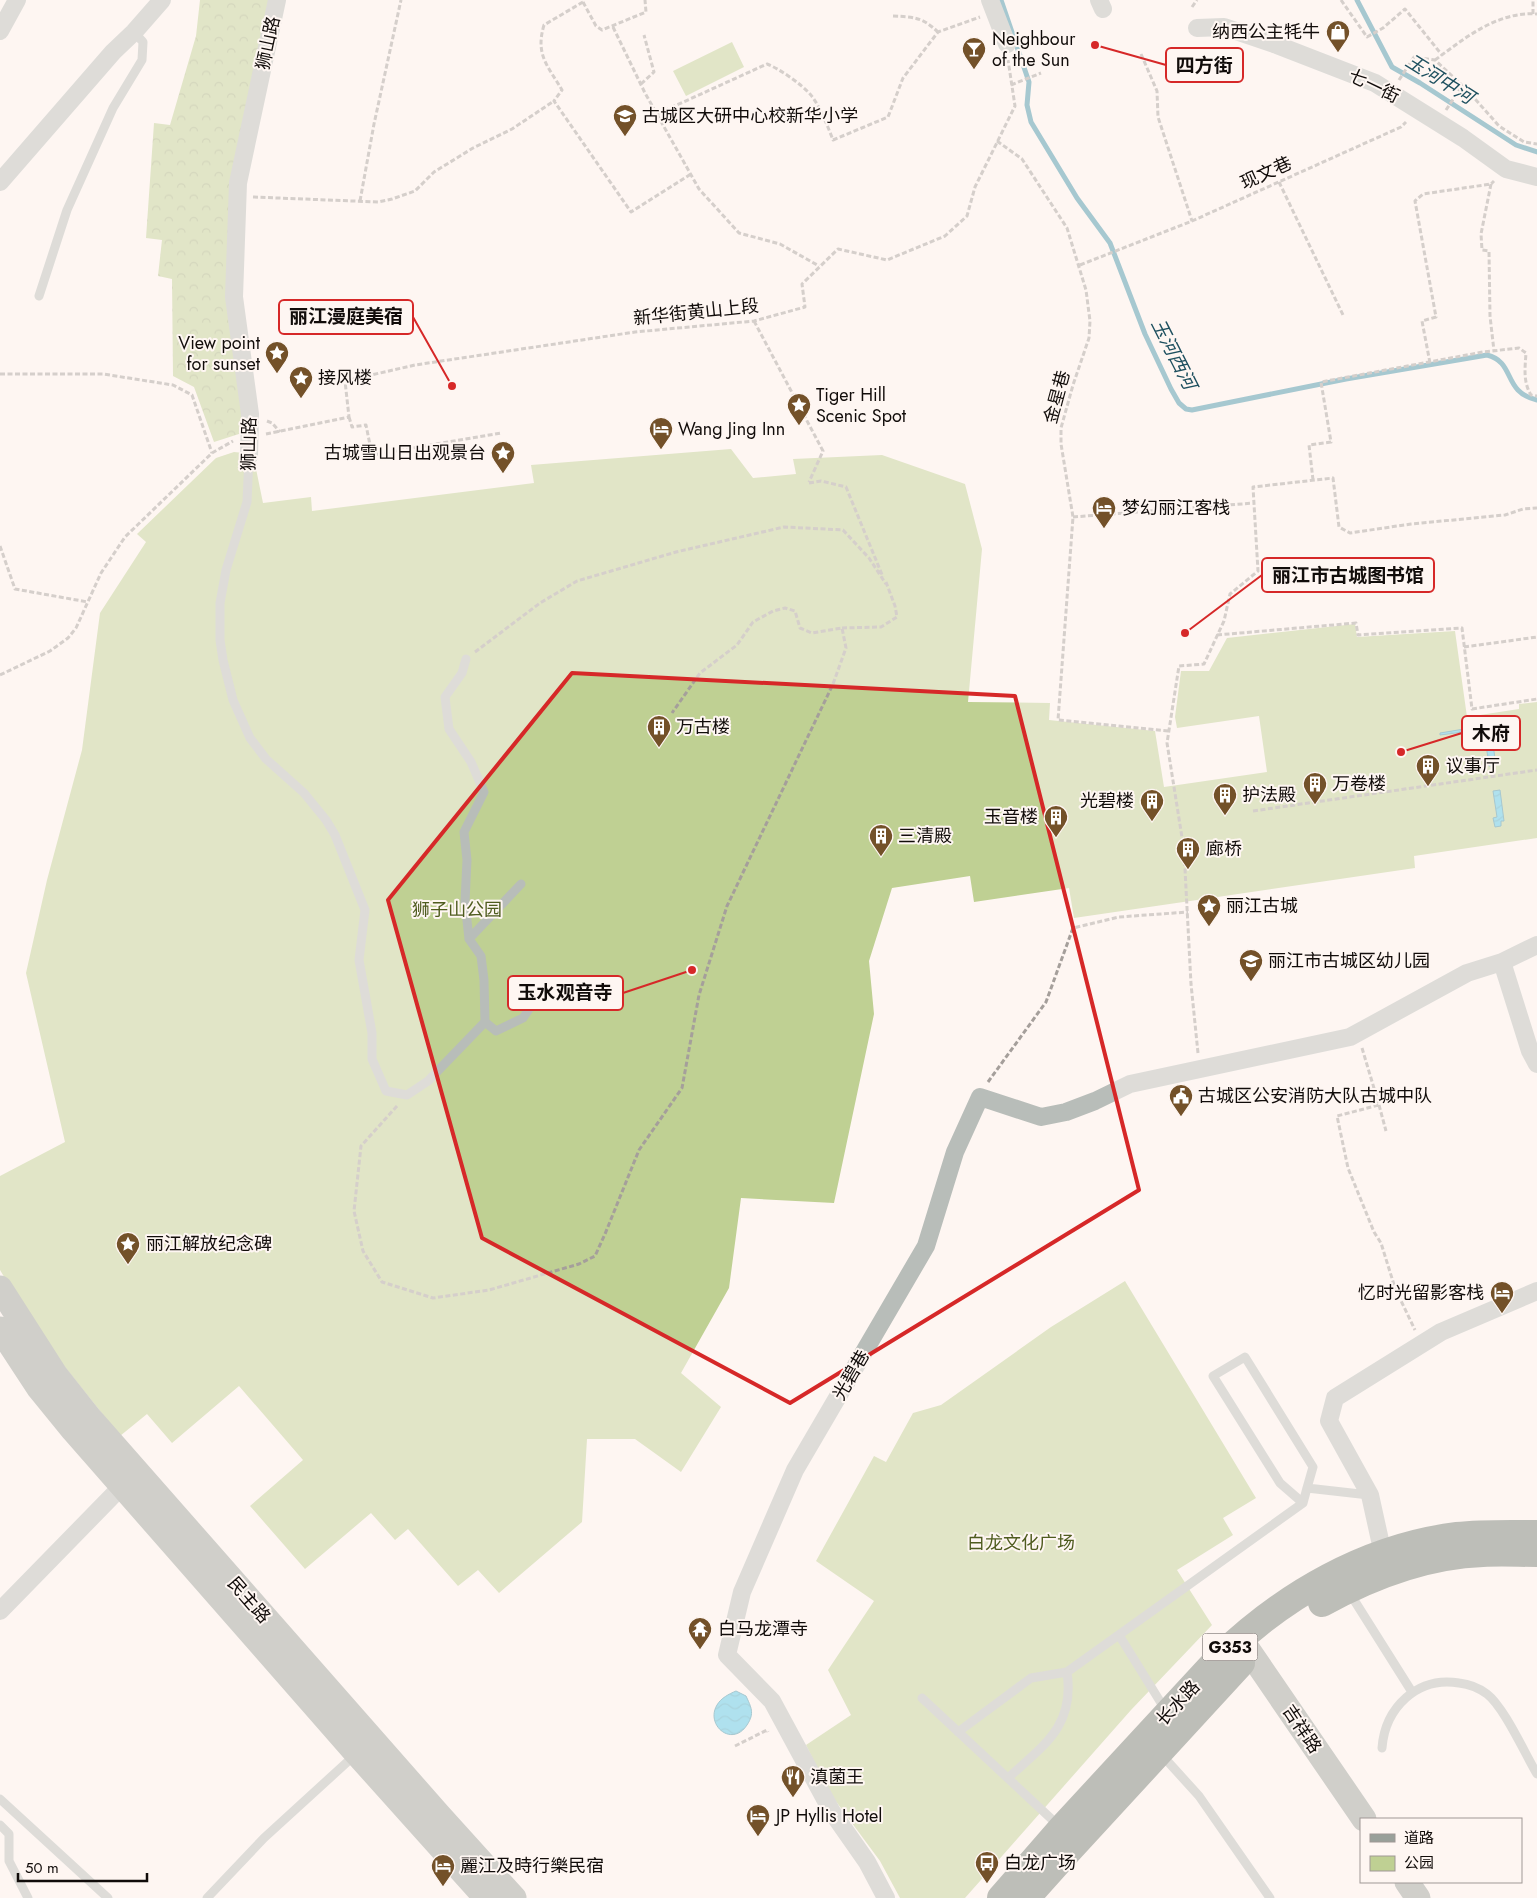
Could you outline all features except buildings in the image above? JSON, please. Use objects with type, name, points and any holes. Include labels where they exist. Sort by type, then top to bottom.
[{"type":"highway","name":"长水路","points":[[1026,1898],[1159,1752],[1245,1646],[1289,1600],[1332,1576],[1382,1554],[1423,1542],[1456,1536],[1482,1534],[1537,1534]]},
{"type":"highway","name":"长水路","points":[[1001,1898],[1062,1828],[1168,1713],[1245,1646],[1348,1589],[1389,1572],[1443,1558],[1482,1553],[1537,1553]]},
{"type":"main road","name":"民主路","points":[[0,1288],[55,1374],[89,1417],[398,1770],[514,1898]]},
{"type":"main road","name":"民主路","points":[[0,1328],[38,1387],[73,1430],[483,1897]]},
{"type":"main road","name":"吉祥路","points":[[1245,1646],[1363,1818]]},
{"type":"main road","points":[[1408,1883],[1418,1898]]},
{"type":"street","points":[[0,31],[17,0]]},
{"type":"street","points":[[0,182],[113,52],[134,32],[162,0]]},
{"type":"street","name":"狮山路","points":[[249,456],[250,414],[234,297],[237,197],[238,183],[277,0]]},
{"type":"street","points":[[992,6],[1006,44]]},
{"type":"street","name":"七一街","points":[[1198,28],[1224,27],[1278,45],[1375,83],[1463,138],[1506,169],[1537,177]]},
{"type":"street","points":[[980,1097],[1041,1117],[1066,1112],[1088,1104],[1130,1084],[1350,1037],[1467,973],[1502,962],[1537,945]]},
{"type":"street","points":[[1502,962],[1530,1051],[1537,1064]]},
{"type":"street","name":"光碧巷","points":[[788,1730],[772,1701],[727,1655],[742,1592],[795,1470],[926,1246],[955,1152],[980,1097]]},
{"type":"street","points":[[1382,1554],[1370,1495],[1329,1421],[1335,1398],[1441,1332],[1537,1291]]},
{"type":"street","points":[[0,1611],[122,1486]]},
{"type":"street","points":[[788,1730],[832,1812],[868,1862],[886,1898]]},
{"type":"lane","points":[[39,296],[67,210],[113,108],[142,60],[142,42],[134,32]]},
{"type":"lane","name":"狮山路","points":[[249,456],[247,502],[226,570],[220,603],[220,640],[227,680],[233,700],[250,738],[266,759],[316,806],[330,828],[341,851],[364,910],[359,960],[372,1033],[372,1059],[386,1091],[407,1095]]},
{"type":"lane","points":[[407,1095],[428,1081],[485,1022],[484,980],[481,956],[469,939],[465,902],[467,860],[464,832],[484,792],[471,762],[449,729],[445,697],[462,673],[466,659]]},
{"type":"lane","points":[[469,939],[521,884]]},
{"type":"lane","points":[[485,1022],[496,1031],[523,1018],[548,981]]},
{"type":"lane","points":[[958,1732],[1031,1678],[1066,1672],[1303,1503],[1313,1467],[1245,1357],[1213,1376],[1280,1483],[1303,1503]]},
{"type":"lane","points":[[1307,1488],[1370,1495]]},
{"type":"lane","points":[[1348,1589],[1412,1692]]},
{"type":"lane","points":[[1118,1635],[1168,1713]]},
{"type":"lane","points":[[1008,1778],[1049,1741],[1062,1719],[1068,1698],[1066,1672]]},
{"type":"lane","points":[[1382,1748],[1383,1736],[1392,1713],[1412,1692],[1429,1684],[1454,1682],[1465,1684],[1487,1694],[1500,1708],[1537,1774]]},
{"type":"lane","points":[[922,1698],[1062,1828]]},
{"type":"lane","points":[[1159,1752],[1199,1796],[1270,1898]]},
{"type":"lane","points":[[206,1898],[264,1838],[356,1754]]},
{"type":"lane","points":[[0,1799],[108,1898]]},
{"type":"lane","points":[[0,1825],[9,1834],[8,1861],[28,1898]]},
{"type":"path","points":[[360,202],[374,124],[401,0]]},
{"type":"path","points":[[237,197],[360,202],[384,201],[415,190],[434,172],[473,148],[512,129],[554,101],[562,90],[541,53],[540,37],[544,25],[582,1],[596,26],[602,30],[646,12],[645,0]]},
{"type":"path","points":[[1192,7],[1197,0]]},
{"type":"path","points":[[1341,0],[1367,37],[1383,28],[1405,9],[1442,55]]},
{"type":"path","points":[[1436,60],[1470,34],[1494,22],[1523,13],[1535,14],[1533,0]]},
{"type":"path","points":[[657,114],[767,64],[776,68],[810,94],[829,128],[833,140],[888,117],[903,78],[938,32],[992,6]]},
{"type":"path","points":[[893,16],[914,17],[927,22],[938,32]]},
{"type":"path","points":[[613,26],[641,84],[699,188],[739,233],[780,244],[819,266],[838,250],[887,260],[945,236],[967,216],[975,187],[1015,106],[1006,44]]},
{"type":"path","points":[[641,84],[654,72],[644,35]]},
{"type":"path","points":[[1141,54],[1157,91],[1158,117],[1192,221]]},
{"type":"path","points":[[1397,84],[1414,57],[1436,60],[1499,126],[1524,142],[1537,144]]},
{"type":"path","points":[[1011,85],[1041,73]]},
{"type":"path","points":[[1447,107],[1462,86]]},
{"type":"path","points":[[554,101],[631,212],[691,174]]},
{"type":"path","name":"现文巷","points":[[1080,266],[1192,221],[1402,127],[1418,109]]},
{"type":"path","name":"金星巷","points":[[997,141],[1022,159],[1067,228],[1086,290],[1090,321],[1089,338],[1061,428],[1061,444],[1074,517],[1058,720],[1169,732]]},
{"type":"path","points":[[1494,351],[1490,316],[1489,251],[1482,250],[1481,234],[1491,184],[1502,166]]},
{"type":"path","points":[[1279,182],[1344,316]]},
{"type":"path","points":[[1430,363],[1422,321],[1436,317],[1415,201],[1423,194],[1491,184]]},
{"type":"path","name":"新华街黄山上段","points":[[349,417],[346,381],[416,365],[635,332],[754,321],[805,307],[802,284],[819,266]]},
{"type":"path","points":[[672,713],[700,674],[737,645],[753,622],[773,611],[785,608],[795,611],[800,628],[812,633],[842,628],[881,626],[897,617],[895,606],[846,487],[821,481],[809,483],[823,451],[754,321]]},
{"type":"path","points":[[1313,480],[1309,445],[1331,442],[1321,382],[1519,348],[1526,353],[1525,382],[1531,395],[1537,396]]},
{"type":"path","points":[[0,374],[104,374],[173,385],[192,396],[212,453]]},
{"type":"path","points":[[264,435],[349,417],[352,427],[366,425],[372,455],[501,433]]},
{"type":"path","points":[[0,675],[60,645],[76,628],[101,572],[125,537],[212,453],[238,439]]},
{"type":"path","points":[[1199,1069],[1191,984],[1184,850],[1167,743],[1179,666],[1204,664],[1224,621],[1230,594],[1258,572],[1254,487],[1333,478],[1340,527],[1350,533],[1411,524],[1505,515],[1537,508]]},
{"type":"path","points":[[1074,517],[1254,503]]},
{"type":"path","points":[[466,659],[540,603],[577,581],[676,552],[784,527],[843,530],[870,558],[886,584]]},
{"type":"path","points":[[0,546],[15,588],[88,602]]},
{"type":"path","points":[[1217,636],[1356,623],[1358,635],[1462,628],[1472,709],[1537,699]]},
{"type":"path","points":[[407,1095],[361,1146],[354,1211],[363,1251],[382,1282],[433,1298],[489,1290],[579,1264],[595,1256],[606,1234],[639,1150],[682,1088],[699,995],[727,906],[833,684],[846,648],[842,628]]},
{"type":"path","points":[[1464,647],[1537,637]]},
{"type":"path","points":[[1253,811],[1537,770]]},
{"type":"path","points":[[980,1097],[986,1084],[1046,1002],[1073,928],[1120,917],[1188,912]]},
{"type":"path","points":[[1357,1034],[1368,1063],[1386,1131]]},
{"type":"path","points":[[1379,1105],[1337,1116],[1348,1168],[1374,1232],[1381,1243],[1395,1288],[1422,1344]]},
{"type":"path","points":[[735,1746],[767,1730],[772,1738],[788,1730]]},
{"type":"highlighted area","points":[[572,673],[1015,696],[1139,1190],[790,1403],[482,1238],[388,900]]},
{"type":"green space","points":[[200,0],[269,0],[230,182],[242,433],[214,442],[194,387],[173,376],[172,279],[158,276],[162,240],[146,238],[154,123],[170,125],[196,36]]},
{"type":"green space","points":[[732,42],[744,67],[686,96],[673,71]]},
{"type":"green space","name":"狮子山公园","points":[[731,449],[753,478],[796,474],[793,459],[882,455],[965,484],[982,549],[968,702],[1050,703],[1049,720],[1155,731],[1164,787],[1267,772],[1259,716],[1177,728],[1175,717],[1181,671],[1209,671],[1227,638],[1355,624],[1357,637],[1455,631],[1467,717],[1519,709],[1519,704],[1537,702],[1537,838],[1414,856],[1415,868],[1074,918],[1069,888],[974,902],[970,876],[892,888],[869,961],[874,1014],[834,1203],[741,1198],[729,1288],[681,1373],[721,1407],[681,1472],[635,1439],[587,1439],[582,1522],[499,1593],[478,1570],[458,1586],[408,1529],[395,1540],[371,1513],[305,1569],[250,1506],[303,1460],[239,1386],[172,1443],[147,1414],[120,1436],[37,1332],[0,1270],[0,1176],[65,1142],[26,973],[47,880],[82,750],[100,613],[146,542],[137,534],[216,458],[234,452],[253,454],[263,503],[311,497],[312,511],[534,483],[531,465]]},
{"type":"green space","name":"白龙文化广场","points":[[1125,1281],[1256,1498],[1223,1518],[1233,1535],[1177,1570],[1212,1625],[1131,1710],[965,1898],[900,1898],[880,1861],[829,1792],[806,1745],[851,1715],[828,1670],[874,1601],[816,1561],[874,1456],[886,1462],[913,1413],[941,1405],[1051,1327]]},
{"type":"water","points":[[1488,725],[1489,731],[1491,731],[1496,765],[1489,766],[1485,737],[1481,738],[1479,730],[1440,735],[1440,733]]},
{"type":"water","points":[[1500,790],[1504,821],[1501,821],[1501,826],[1495,827],[1493,818],[1497,817],[1493,791]]},
{"type":"water","points":[[736,1691],[746,1696],[752,1713],[747,1725],[741,1732],[728,1734],[717,1726],[714,1713],[721,1700]]},
{"type":"waterway","name":"玉河西河","points":[[1001,0],[1029,82],[1027,105],[1031,122],[1077,198],[1110,243],[1145,334],[1171,389],[1179,403],[1186,409],[1192,410],[1346,379],[1487,355],[1502,364],[1518,391],[1537,400]]},
{"type":"waterway","name":"玉河中河","points":[[1357,0],[1392,67],[1516,145],[1537,152]]},
{"type":"place","name":"四方街","points":[[1095,45]]},
{"type":"place","name":"纳西公主牦牛","points":[[1338,53]]},
{"type":"place","name":"Neighbour of the Sun","points":[[974,70]]},
{"type":"place","name":"古城区大研中心校新华小学","points":[[625,137]]},
{"type":"place","name":"View point for sunset","points":[[277,374]]},
{"type":"place","name":"丽江漫庭美宿","points":[[452,386]]},
{"type":"place","name":"接风楼","points":[[301,399]]},
{"type":"place","name":"Tiger Hill Scenic Spot","points":[[799,426]]},
{"type":"place","name":"Wang Jing Inn","points":[[661,450]]},
{"type":"place","name":"古城雪山日出观景台","points":[[503,474]]},
{"type":"place","name":"梦幻丽江客栈","points":[[1104,529]]},
{"type":"place","name":"丽江市古城图书馆","points":[[1185,633]]},
{"type":"place","name":"万古楼","points":[[659,748]]},
{"type":"place","name":"木府","points":[[1401,752]]},
{"type":"place","name":"议事厅","points":[[1428,787]]},
{"type":"place","name":"万卷楼","points":[[1315,805]]},
{"type":"place","name":"护法殿","points":[[1225,816]]},
{"type":"place","name":"光碧楼","points":[[1152,822]]},
{"type":"place","name":"玉音楼","points":[[1056,838]]},
{"type":"place","name":"三清殿","points":[[881,857]]},
{"type":"place","name":"廊桥","points":[[1188,870]]},
{"type":"place","name":"丽江古城","points":[[1209,927]]},
{"type":"place","name":"玉水观音寺","points":[[692,970]]},
{"type":"place","name":"丽江市古城区幼儿园","points":[[1251,982]]},
{"type":"place","name":"古城区公安消防大队古城中队","points":[[1181,1117]]},
{"type":"place","name":"丽江解放纪念碑","points":[[128,1265]]},
{"type":"place","name":"忆时光留影客栈","points":[[1502,1314]]},
{"type":"place","name":"白马龙潭寺","points":[[700,1650]]},
{"type":"place","name":"滇菌王","points":[[793,1798]]},
{"type":"place","name":"JP Hyllis Hotel","points":[[758,1837]]},
{"type":"place","name":"白龙广场","points":[[987,1884]]},
{"type":"place","name":"麗江及時行樂民宿","points":[[443,1887]]}]
